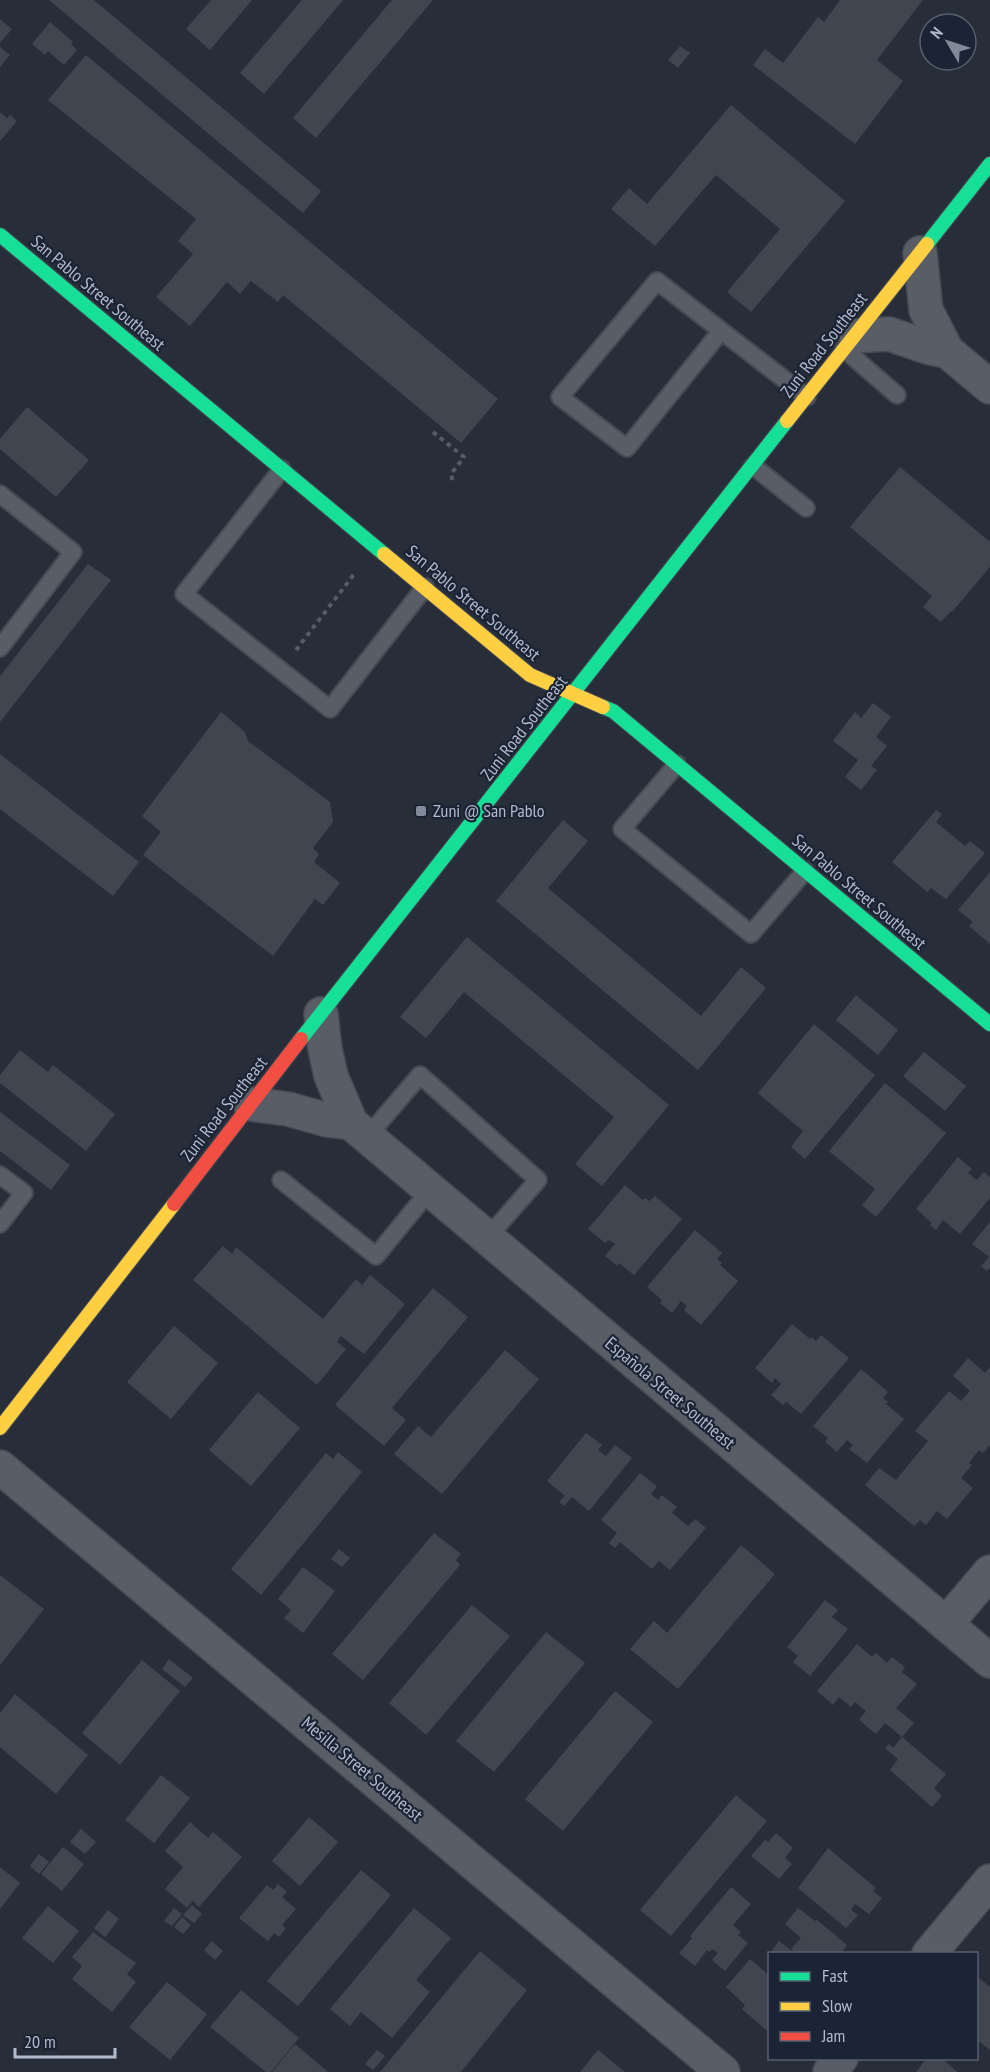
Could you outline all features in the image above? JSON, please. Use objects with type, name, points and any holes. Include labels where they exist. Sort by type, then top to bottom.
[{"type":"street","name":"Zuni Road Southeast","points":[[0,1428],[250,1104],[990,164]]},
{"type":"street","name":"San Pablo Street Southeast","points":[[0,235],[530,675],[613,711],[990,1024]]},
{"type":"street","points":[[920,253],[926,310],[947,351],[990,387]]},
{"type":"street","points":[[849,343],[889,334],[930,348],[947,351]]},
{"type":"street","name":"Española Street Southeast","points":[[321,1014],[331,1076],[359,1130],[990,1661]]},
{"type":"street","points":[[250,1104],[288,1109],[359,1130]]},
{"type":"street","name":"Mesilla Street Southeast","points":[[0,1467],[723,2072]]},
{"type":"street","points":[[946,1624],[990,1572]]},
{"type":"street","points":[[930,1952],[987,1890]]},
{"type":"street","points":[[830,2072],[839,2060]]},
{"type":"lane","points":[[721,331],[627,448],[560,397],[657,281],[807,397]]},
{"type":"lane","points":[[849,343],[897,394]]},
{"type":"lane","points":[[753,466],[806,508]]},
{"type":"lane","points":[[282,469],[184,594],[330,709],[424,587]]},
{"type":"lane","points":[[0,648],[74,552],[1,497]]},
{"type":"lane","points":[[677,764],[622,830],[751,934],[805,871]]},
{"type":"lane","points":[[359,1130],[420,1075],[538,1180],[487,1238]]},
{"type":"lane","points":[[0,1175],[24,1193],[0,1224]]},
{"type":"lane","points":[[281,1180],[376,1256],[430,1190]]},
{"type":"path","points":[[433,432],[464,457],[451,474],[453,483]]},
{"type":"path","points":[[292,656],[357,571]]},
{"type":"building","points":[[49,0],[94,0],[321,191],[303,213]]},
{"type":"building","points":[[211,0],[252,0],[210,50],[186,29]]},
{"type":"building","points":[[302,0],[343,0],[264,94],[240,73]]},
{"type":"building","points":[[392,0],[433,0],[316,138],[293,118]]},
{"type":"building","points":[[840,0],[923,0],[877,60],[903,81],[855,144],[753,65],[765,49],[783,63],[818,17],[824,22]]},
{"type":"building","points":[[0,19],[12,29],[0,43]]},
{"type":"building","points":[[50,22],[73,42],[71,44],[77,50],[64,65],[48,51],[45,55],[32,44]]},
{"type":"building","points":[[680,46],[690,53],[678,68],[668,60]]},
{"type":"building","points":[[0,47],[10,55],[0,67]]},
{"type":"building","points":[[86,55],[498,399],[461,443],[283,295],[278,302],[251,281],[240,294],[227,282],[190,326],[156,297],[193,254],[178,241],[196,219],[48,100]]},
{"type":"building","points":[[731,105],[845,201],[751,312],[727,292],[780,229],[716,175],[655,246],[611,209],[629,188],[647,204]]},
{"type":"building","points":[[0,112],[7,118],[10,115],[17,121],[0,141]]},
{"type":"building","points":[[27,407],[89,460],[56,497],[0,449],[0,439]]},
{"type":"building","points":[[900,467],[990,542],[990,567],[941,622],[923,607],[932,596],[850,527]]},
{"type":"building","points":[[88,564],[111,580],[0,722],[0,676]]},
{"type":"building","points":[[873,703],[891,717],[876,737],[887,746],[871,766],[877,770],[861,790],[845,777],[858,760],[833,741],[855,712],[861,718]]},
{"type":"building","points":[[221,712],[245,732],[248,741],[330,802],[333,822],[313,848],[319,854],[314,862],[340,883],[323,905],[315,899],[273,956],[143,855],[161,832],[142,816]]},
{"type":"building","points":[[0,754],[139,862],[113,896],[0,809]]},
{"type":"building","points":[[936,810],[942,814],[936,822],[965,846],[970,841],[985,853],[946,899],[931,888],[927,892],[892,862]]},
{"type":"building","points":[[563,820],[588,841],[548,888],[701,1016],[741,967],[766,988],[698,1070],[496,901]]},
{"type":"building","points":[[990,872],[990,944],[969,926],[973,922],[958,910]]},
{"type":"building","points":[[467,937],[669,1105],[602,1186],[575,1164],[614,1117],[464,992],[426,1038],[400,1017]]},
{"type":"building","points":[[856,995],[898,1030],[878,1055],[836,1020]]},
{"type":"building","points":[[814,1024],[875,1075],[805,1159],[791,1147],[803,1131],[758,1093]]},
{"type":"building","points":[[20,1050],[48,1072],[53,1065],[115,1114],[86,1151],[0,1083],[0,1075]]},
{"type":"building","points":[[924,1052],[966,1086],[945,1111],[903,1076]]},
{"type":"building","points":[[885,1083],[946,1133],[876,1217],[862,1205],[875,1189],[829,1151]]},
{"type":"building","points":[[0,1112],[70,1165],[51,1190],[0,1151]]},
{"type":"building","points":[[958,1157],[972,1169],[968,1173],[977,1180],[984,1172],[990,1177],[990,1198],[960,1234],[943,1220],[936,1230],[930,1225],[932,1223],[916,1209]]},
{"type":"building","points":[[625,1185],[643,1200],[645,1198],[650,1201],[655,1196],[682,1219],[634,1275],[619,1263],[617,1266],[605,1256],[615,1244],[609,1240],[605,1243],[588,1229]]},
{"type":"building","points":[[990,1222],[990,1270],[989,1268],[987,1271],[981,1266],[989,1257],[972,1244]]},
{"type":"building","points":[[695,1230],[722,1253],[717,1259],[722,1263],[720,1265],[738,1281],[701,1325],[684,1310],[687,1306],[681,1301],[672,1313],[660,1303],[662,1300],[647,1287]]},
{"type":"building","points":[[223,1246],[232,1254],[236,1247],[323,1319],[356,1279],[362,1285],[370,1275],[405,1304],[364,1354],[341,1336],[337,1342],[346,1349],[317,1385],[193,1280]]},
{"type":"building","points":[[433,1288],[468,1317],[392,1408],[406,1420],[384,1446],[335,1405]]},
{"type":"building","points":[[792,1324],[810,1339],[812,1337],[816,1341],[821,1335],[849,1358],[801,1414],[786,1402],[783,1405],[771,1395],[781,1384],[775,1378],[772,1383],[755,1368]]},
{"type":"building","points":[[174,1326],[218,1363],[171,1419],[127,1382]]},
{"type":"building","points":[[505,1350],[539,1379],[442,1494],[394,1454],[418,1426],[431,1437]]},
{"type":"building","points":[[968,1358],[985,1373],[990,1367],[990,1445],[983,1453],[979,1450],[969,1463],[972,1465],[961,1478],[973,1488],[947,1519],[937,1511],[926,1525],[920,1520],[914,1526],[865,1485],[879,1468],[896,1480],[928,1441],[915,1431],[949,1391],[961,1401],[970,1391],[953,1376]]},
{"type":"building","points":[[861,1369],[888,1392],[883,1398],[888,1402],[886,1404],[904,1419],[867,1463],[849,1449],[853,1445],[847,1440],[837,1452],[825,1442],[828,1438],[813,1426]]},
{"type":"building","points":[[258,1392],[300,1428],[251,1486],[209,1450]]},
{"type":"building","points":[[586,1433],[602,1445],[598,1450],[606,1456],[615,1445],[632,1458],[589,1511],[572,1497],[564,1506],[559,1502],[565,1496],[547,1481]]},
{"type":"building","points":[[338,1452],[362,1472],[261,1595],[231,1569],[326,1453],[333,1459]]},
{"type":"building","points":[[640,1473],[657,1486],[651,1494],[658,1500],[662,1495],[677,1507],[672,1513],[688,1526],[695,1519],[706,1528],[670,1570],[659,1561],[652,1569],[620,1542],[615,1548],[609,1543],[617,1533],[601,1520]]},
{"type":"building","points":[[434,1533],[461,1554],[456,1560],[460,1565],[363,1680],[332,1654]]},
{"type":"building","points":[[741,1545],[775,1574],[678,1689],[630,1649],[654,1621],[667,1633]]},
{"type":"building","points":[[339,1549],[350,1558],[342,1567],[331,1559]]},
{"type":"building","points":[[303,1567],[335,1591],[303,1633],[284,1618],[291,1610],[278,1599]]},
{"type":"building","points":[[0,1575],[44,1609],[0,1665]]},
{"type":"building","points":[[825,1600],[838,1610],[832,1617],[848,1629],[810,1676],[793,1662],[798,1656],[787,1647]]},
{"type":"building","points":[[472,1605],[510,1636],[426,1735],[389,1703]]},
{"type":"building","points":[[546,1632],[585,1663],[494,1772],[456,1741]]},
{"type":"building","points":[[857,1644],[872,1657],[876,1653],[887,1663],[892,1657],[905,1667],[902,1672],[917,1684],[896,1708],[914,1723],[902,1737],[885,1723],[876,1734],[859,1720],[866,1711],[855,1702],[851,1707],[839,1697],[833,1705],[817,1691]]},
{"type":"building","points":[[169,1659],[193,1678],[185,1687],[162,1669]]},
{"type":"building","points":[[142,1660],[180,1691],[120,1765],[82,1733]]},
{"type":"building","points":[[615,1691],[653,1722],[563,1831],[525,1799]]},
{"type":"building","points":[[15,1694],[88,1755],[56,1794],[0,1747],[0,1713]]},
{"type":"building","points":[[902,1737],[946,1774],[934,1788],[942,1796],[932,1807],[890,1770],[898,1759],[885,1748],[889,1744],[893,1748]]},
{"type":"building","points":[[161,1775],[190,1798],[154,1843],[125,1820]]},
{"type":"building","points":[[736,1795],[767,1821],[671,1936],[640,1910]]},
{"type":"building","points":[[309,1817],[338,1842],[300,1886],[272,1861]]},
{"type":"building","points":[[190,1822],[208,1838],[213,1832],[242,1857],[199,1907],[193,1901],[187,1908],[165,1889],[183,1867],[165,1851]]},
{"type":"building","points":[[81,1829],[96,1842],[85,1854],[70,1842]]},
{"type":"building","points":[[776,1833],[793,1848],[785,1858],[792,1864],[779,1879],[751,1856],[765,1840],[768,1842]]},
{"type":"building","points":[[63,1847],[84,1864],[62,1891],[41,1874]]},
{"type":"building","points":[[828,1848],[876,1888],[873,1891],[882,1898],[869,1914],[855,1904],[851,1910],[858,1915],[846,1928],[798,1888]]},
{"type":"building","points":[[39,1854],[49,1862],[39,1874],[30,1866]]},
{"type":"building","points":[[0,1867],[20,1883],[0,1909]]},
{"type":"building","points":[[361,1870],[391,1895],[298,2006],[267,1981]]},
{"type":"building","points":[[278,1884],[287,1892],[282,1897],[296,1909],[282,1925],[286,1928],[279,1937],[274,1933],[268,1941],[239,1918],[267,1885],[273,1890]]},
{"type":"building","points":[[731,1887],[751,1904],[733,1925],[741,1932],[738,1935],[748,1943],[725,1971],[712,1960],[718,1953],[712,1949],[710,1952],[707,1950],[695,1966],[679,1953],[692,1938],[690,1936]]},
{"type":"building","points":[[192,1905],[202,1914],[194,1923],[183,1915]]},
{"type":"building","points":[[48,1906],[79,1931],[53,1963],[22,1938]]},
{"type":"building","points":[[174,1908],[182,1914],[172,1926],[164,1921]]},
{"type":"building","points":[[414,1908],[451,1938],[416,1980],[430,1992],[392,2038],[361,2012],[350,2026],[330,2009]]},
{"type":"building","points":[[798,1908],[815,1921],[817,1920],[847,1945],[842,1952],[794,1952],[791,1949],[801,1938],[785,1924]]},
{"type":"building","points":[[108,1910],[119,1919],[105,1937],[94,1928]]},
{"type":"building","points":[[182,1917],[191,1925],[183,1934],[174,1927]]},
{"type":"building","points":[[93,1932],[136,1963],[127,1974],[136,1982],[112,2012],[72,1979],[82,1966],[72,1957]]},
{"type":"building","points":[[212,1941],[223,1951],[215,1960],[204,1950]]},
{"type":"building","points":[[779,1941],[792,1951],[791,1952],[771,1952]]},
{"type":"building","points":[[480,1951],[527,1990],[461,2072],[380,2072]]},
{"type":"building","points":[[750,1959],[768,1974],[768,2028],[766,2030],[742,2009],[745,2005],[726,1987]]},
{"type":"building","points":[[978,1978],[990,1987],[990,2050],[978,2041]]},
{"type":"building","points":[[167,1982],[207,2014],[170,2060],[129,2027]]},
{"type":"building","points":[[241,1990],[299,2038],[271,2072],[266,2072],[210,2027]]},
{"type":"building","points":[[295,2044],[328,2072],[272,2072]]},
{"type":"building","points":[[377,2050],[385,2056],[373,2070],[365,2064]]},
{"type":"building","points":[[598,2050],[625,2072],[580,2072]]},
{"type":"building","points":[[925,2060],[944,2060],[957,2072],[916,2072]]},
{"type":"traffic: fast","points":[[927,244],[990,164]]},
{"type":"traffic: fast","points":[[0,235],[384,554]]},
{"type":"traffic: fast","points":[[301,1039],[787,421]]},
{"type":"traffic: fast","points":[[603,707],[613,711],[990,1024]]},
{"type":"traffic: slow","points":[[787,421],[927,244]]},
{"type":"traffic: slow","points":[[384,554],[530,675],[603,707]]},
{"type":"traffic: slow","points":[[0,1428],[174,1204]]},
{"type":"traffic: jam","points":[[174,1204],[301,1039]]},
{"type":"place","name":"Zuni @ San Pablo","points":[[421,811]]}]
